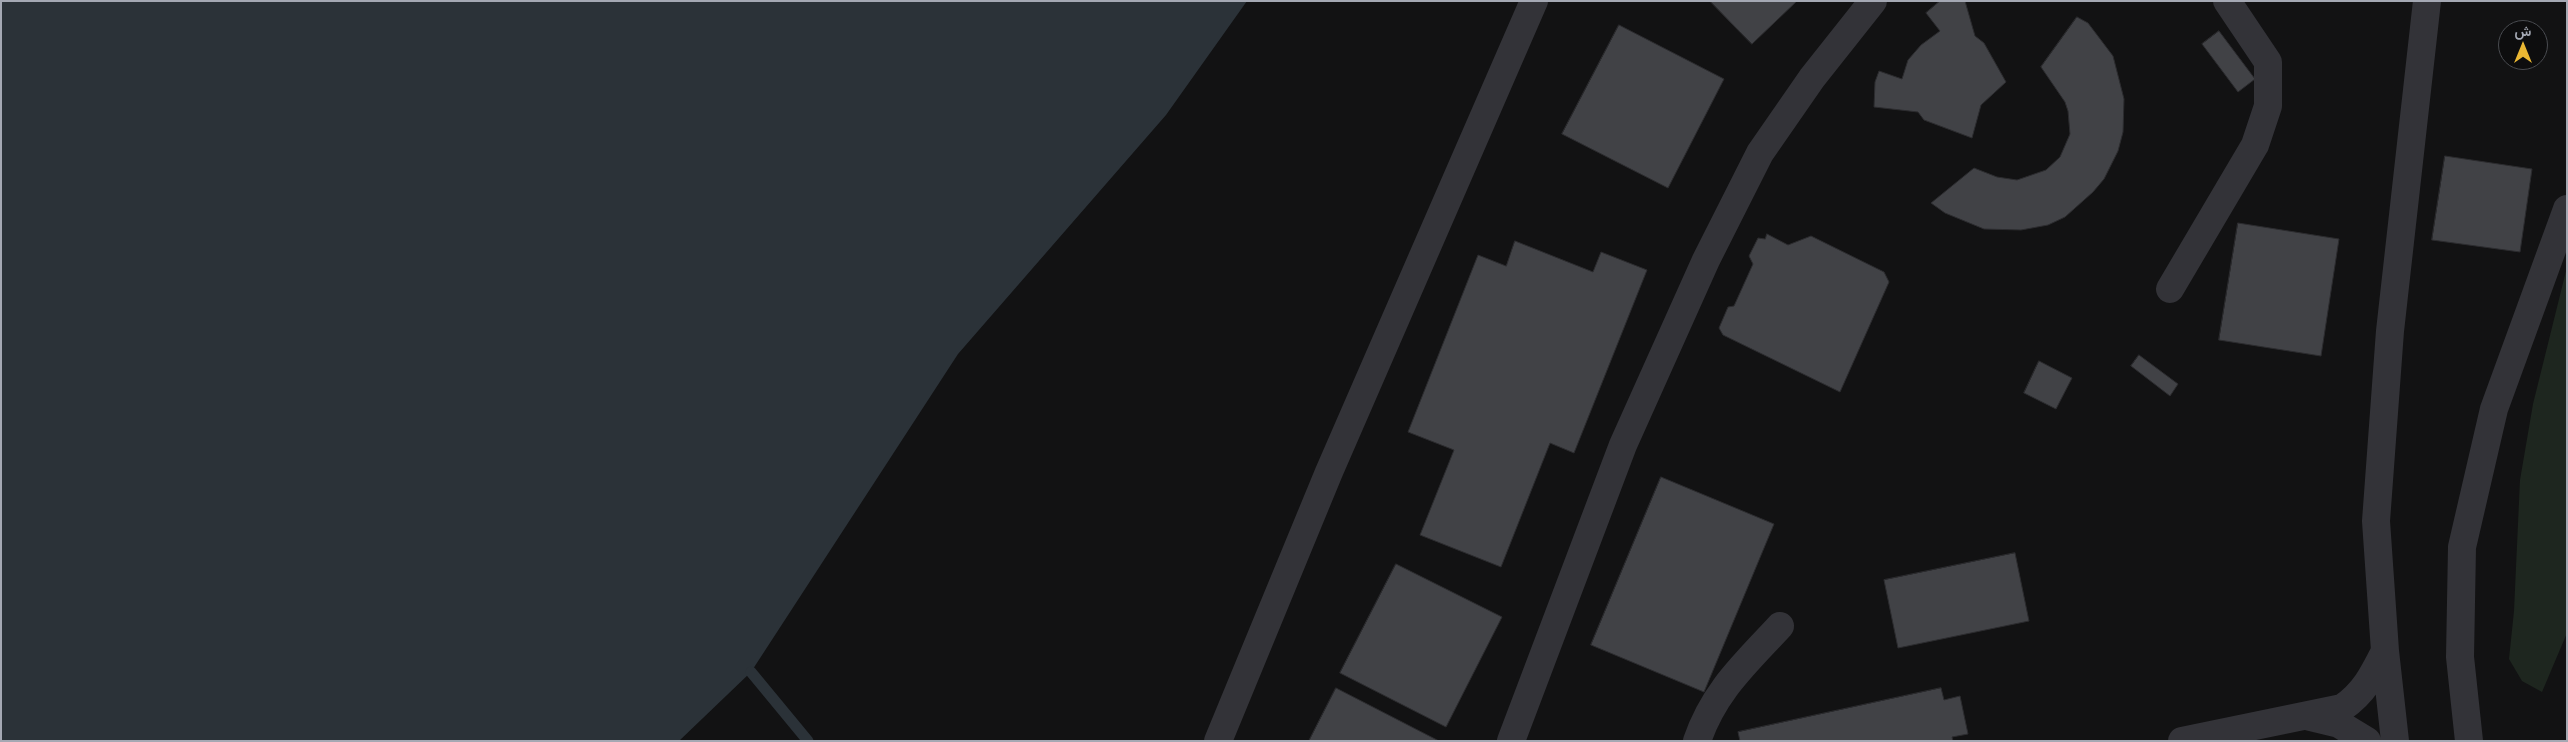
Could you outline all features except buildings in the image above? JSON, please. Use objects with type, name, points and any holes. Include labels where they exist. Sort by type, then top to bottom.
[{"type":"street","points":[[1218,741],[1329,472],[1534,1]]},
{"type":"street","points":[[1511,741],[1623,446],[1706,260],[1760,153],[1812,78],[1873,1]]},
{"type":"street","points":[[2170,289],[2255,145],[2268,106],[2268,62],[2226,1]]},
{"type":"street","points":[[2394,741],[2385,651],[2376,520],[2390,331],[2427,1]]},
{"type":"street","points":[[2469,741],[2460,657],[2462,547],[2494,409],[2567,209]]},
{"type":"street","points":[[1697,741],[1704,722],[1721,690],[1780,626]]},
{"type":"street","points":[[2182,741],[2308,717],[2342,708],[2366,688],[2385,651]]},
{"type":"street","points":[[2308,717],[2339,724],[2366,741]]},
{"type":"shaded area","points":[[1,1],[1247,1],[1166,115],[958,354],[751,672],[679,741],[1,741]]},
{"type":"shaded area","points":[[2567,267],[2567,633],[2542,692],[2522,681],[2509,659],[2514,611],[2520,480],[2533,404]]},
{"type":"waterway","points":[[751,672],[808,741]]}]
